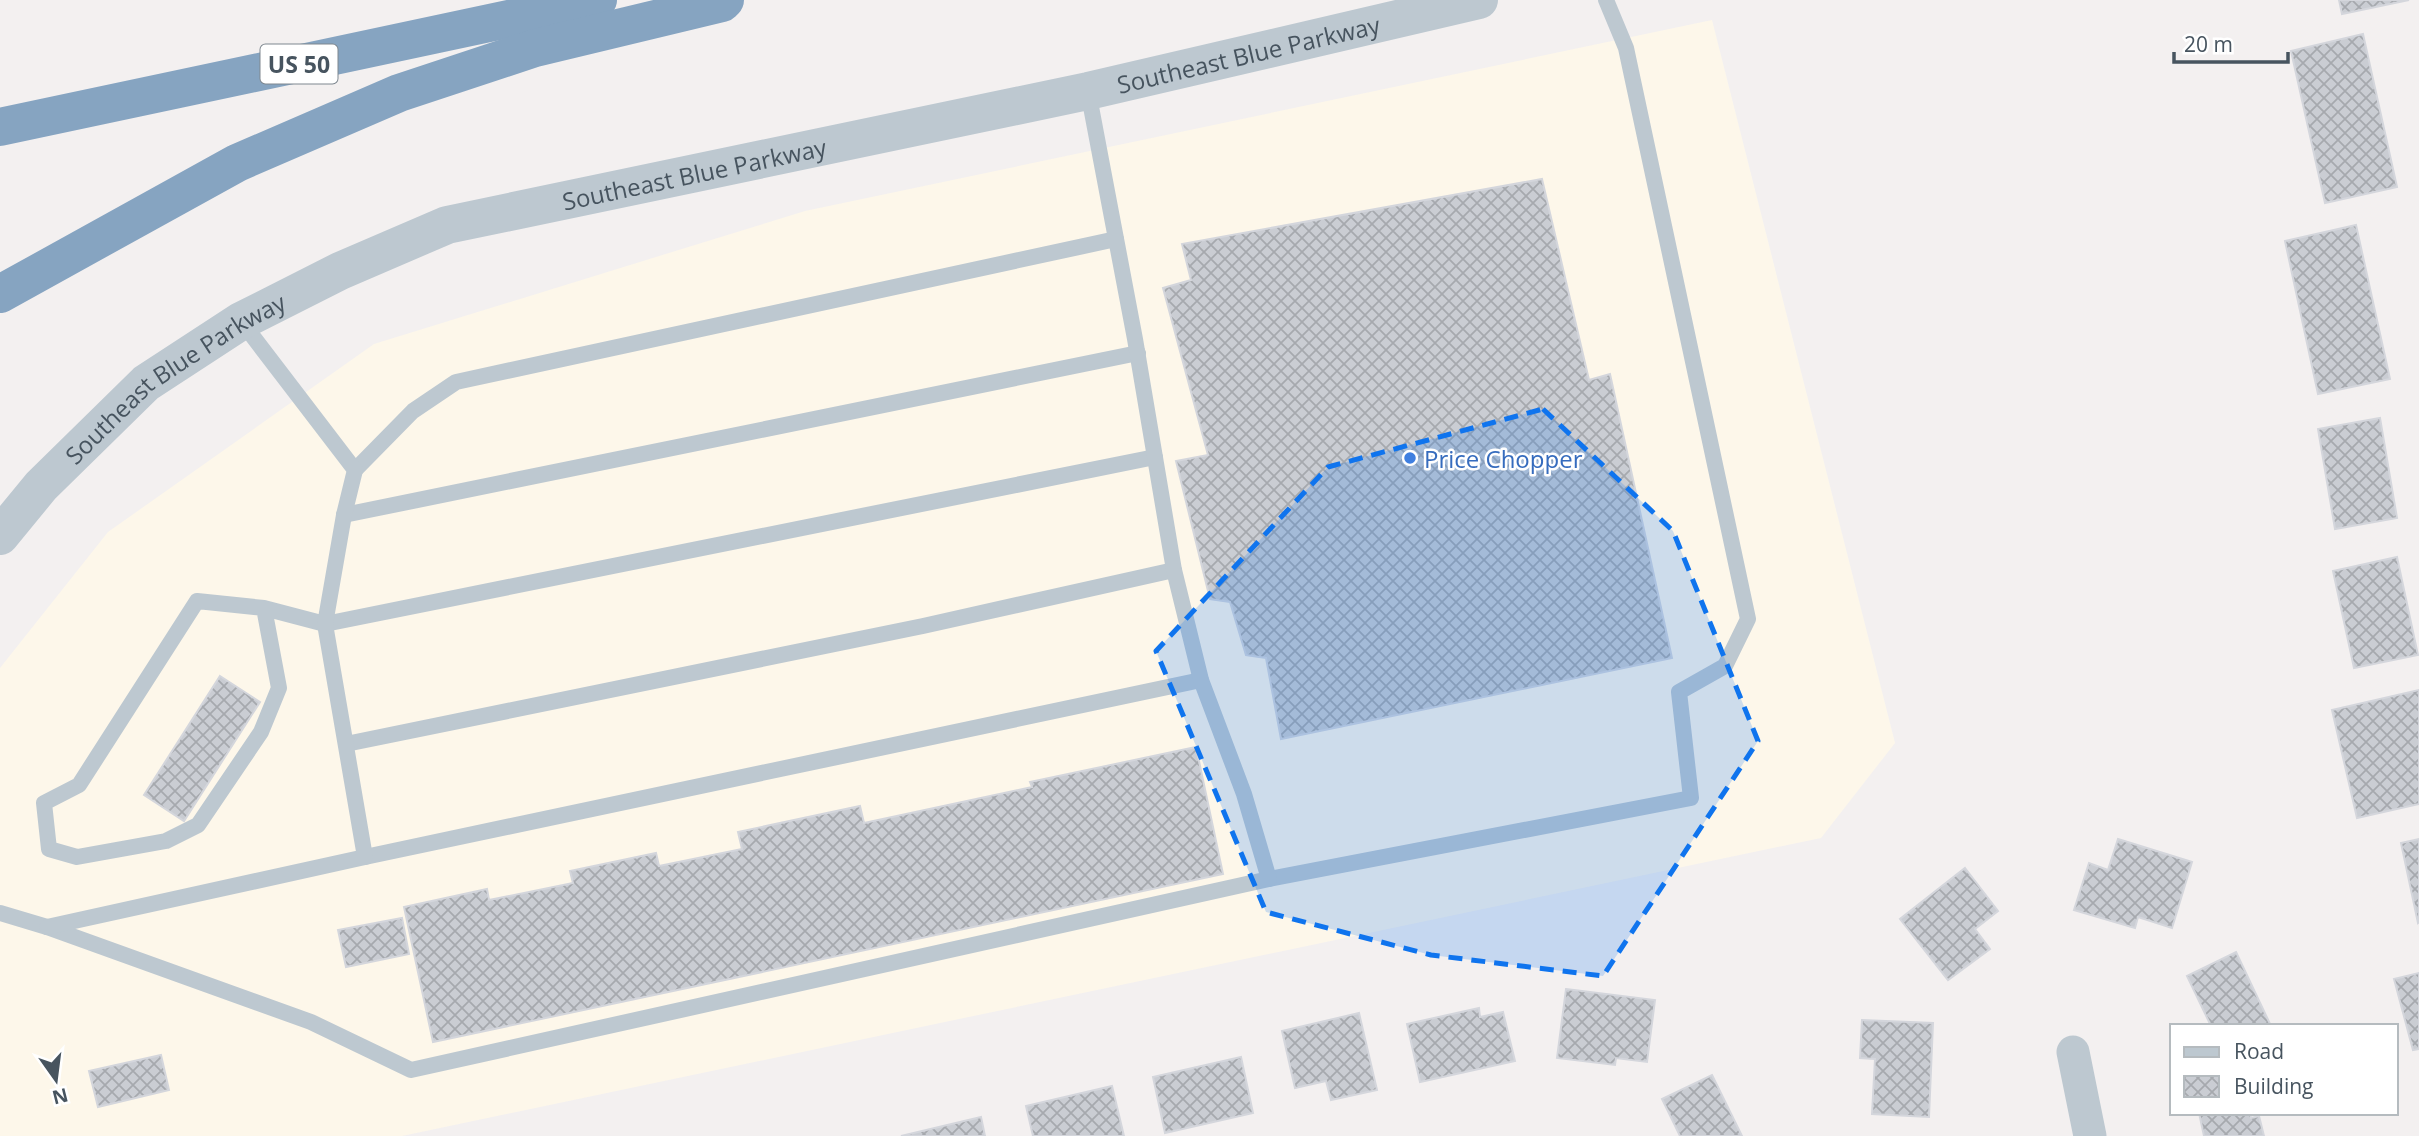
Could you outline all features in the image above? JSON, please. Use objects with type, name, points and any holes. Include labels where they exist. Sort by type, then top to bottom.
[{"type":"highway","name":"US 50","points":[[0,127],[598,0]]},
{"type":"highway","points":[[0,294],[237,163],[399,93],[535,48],[722,3],[725,0]]},
{"type":"street","name":"Southeast Blue Parkway","points":[[0,536],[41,486],[146,383],[241,321],[340,271],[447,225],[1088,92],[1479,0]]},
{"type":"street","points":[[2073,1052],[2090,1136]]},
{"type":"lane","points":[[0,913],[47,927],[311,1022],[411,1070],[1269,879],[1691,798],[1679,692],[1725,666],[1748,619],[1626,48],[1606,0]]},
{"type":"lane","points":[[1088,92],[1138,353],[1174,570],[1201,680],[1244,794],[1269,879]]},
{"type":"lane","points":[[365,857],[326,624],[344,515],[355,470],[413,411],[456,382],[1116,239]]},
{"type":"lane","points":[[241,321],[355,470]]},
{"type":"lane","points":[[344,515],[1138,353]]},
{"type":"lane","points":[[264,608],[279,688],[261,732],[198,825],[166,841],[78,857],[49,849],[44,803],[79,785],[197,601],[264,608],[326,624],[1155,457]]},
{"type":"lane","points":[[346,744],[910,629],[1174,570]]},
{"type":"lane","points":[[47,927],[1201,680]]},
{"type":"highlighted area","points":[[1543,409],[1673,531],[1758,741],[1603,976],[1431,955],[1266,912],[1156,651],[1328,467]]},
{"type":"shaded area","points":[[1712,20],[1895,743],[1821,838],[402,1136],[0,1136],[0,668],[108,532],[374,344],[805,211]]},
{"type":"building","points":[[2339,0],[2409,0],[2342,14]]},
{"type":"building","points":[[2363,34],[2397,187],[2325,203],[2291,51]]},
{"type":"building","name":"Price Chopper","points":[[1542,179],[1589,380],[1610,374],[1672,658],[1281,739],[1266,658],[1246,655],[1230,602],[1210,599],[1176,461],[1208,455],[1163,288],[1191,280],[1182,244]]},
{"type":"building","points":[[2356,225],[2390,379],[2318,394],[2285,241]]},
{"type":"building","points":[[2380,418],[2397,518],[2335,529],[2318,429]]},
{"type":"building","points":[[2397,557],[2418,655],[2354,668],[2333,571]]},
{"type":"building","points":[[220,676],[260,702],[184,821],[144,795]]},
{"type":"building","points":[[2419,690],[2419,804],[2357,818],[2332,710]]},
{"type":"building","points":[[1196,747],[1223,874],[433,1042],[404,907],[487,889],[489,900],[573,883],[570,871],[656,853],[659,866],[742,849],[738,832],[860,806],[864,823],[1032,787],[1030,782]]},
{"type":"building","points":[[2118,839],[2192,862],[2172,928],[2138,917],[2135,928],[2074,910],[2089,863],[2108,870]]},
{"type":"building","points":[[2419,839],[2419,922],[2418,923],[2401,843]]},
{"type":"building","points":[[1965,868],[1998,911],[1975,929],[1990,949],[1948,980],[1900,919]]},
{"type":"building","points":[[402,918],[409,954],[346,967],[338,930]]},
{"type":"building","points":[[2236,952],[2270,1024],[2210,1024],[2187,976]]},
{"type":"building","points":[[2419,973],[2419,1049],[2413,1050],[2394,979]]},
{"type":"building","points":[[1566,989],[1655,1000],[1647,1062],[1616,1058],[1615,1065],[1557,1058]]},
{"type":"building","points":[[1479,1008],[1480,1017],[1503,1012],[1515,1061],[1420,1082],[1407,1024]]},
{"type":"building","points":[[1359,1013],[1377,1090],[1331,1100],[1326,1081],[1295,1088],[1282,1031]]},
{"type":"building","points":[[1862,1020],[1933,1023],[1929,1117],[1872,1114],[1875,1059],[1860,1058]]},
{"type":"building","points":[[161,1055],[169,1090],[98,1107],[89,1071]]},
{"type":"building","points":[[1241,1057],[1253,1113],[1165,1133],[1153,1077]]},
{"type":"building","points":[[1712,1075],[1742,1136],[1680,1136],[1662,1099]]},
{"type":"building","points":[[1112,1086],[1124,1136],[1033,1136],[1026,1106]]},
{"type":"building","points":[[2199,1115],[2250,1115],[2251,1118],[2259,1116],[2264,1136],[2204,1136]]},
{"type":"building","points":[[981,1117],[985,1136],[901,1136]]},
{"type":"place","name":"Price Chopper","points":[[1410,458]]}]
